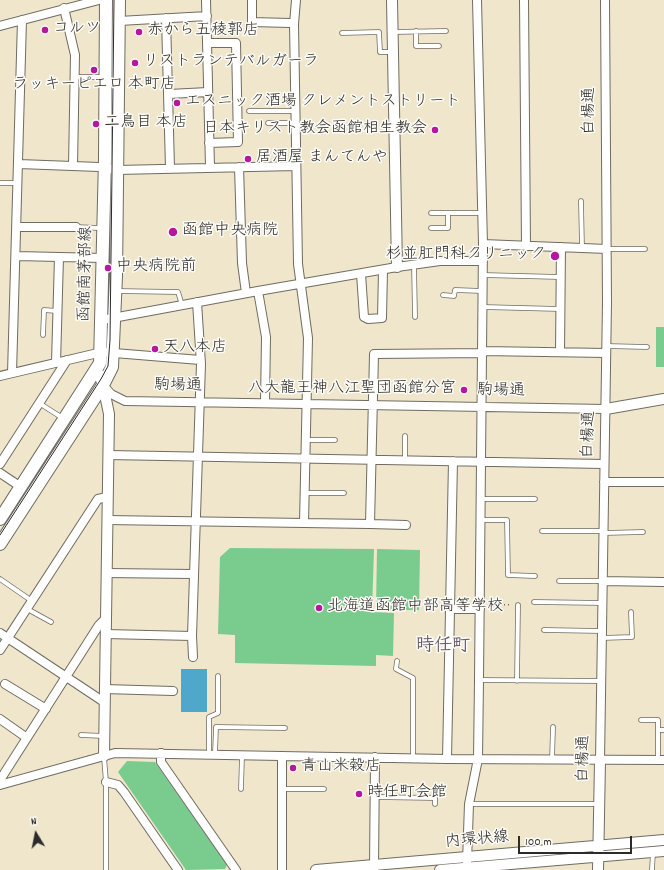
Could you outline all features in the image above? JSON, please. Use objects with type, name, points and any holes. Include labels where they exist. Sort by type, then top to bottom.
[{"type":"main road","name":"函館南茅部線","points":[[0,519],[100,364],[102,352],[106,0]]},
{"type":"main road","points":[[0,544],[110,374],[114,354],[115,318],[118,0]]},
{"type":"street","points":[[0,26],[99,0]]},
{"type":"street","points":[[206,0],[210,167]]},
{"type":"street","points":[[252,0],[252,22],[290,23]]},
{"type":"street","points":[[296,0],[294,24],[296,166],[300,284],[308,338],[304,460],[304,523]]},
{"type":"street","points":[[392,0],[397,268]]},
{"type":"street","points":[[468,869],[469,804],[478,759],[480,680],[483,244],[477,0]]},
{"type":"street","points":[[524,0],[526,246]]},
{"type":"street","name":"白楊通","points":[[598,870],[606,409],[607,249],[605,0]]},
{"type":"street","points":[[64,8],[75,55],[73,166]]},
{"type":"street","points":[[119,21],[207,16]]},
{"type":"street","points":[[166,18],[170,168]]},
{"type":"street","points":[[12,373],[22,20]]},
{"type":"street","points":[[207,43],[236,43],[238,135],[238,142],[209,143]]},
{"type":"street","points":[[169,94],[208,92]]},
{"type":"street","points":[[19,164],[73,166],[117,170],[296,166]]},
{"type":"street","points":[[239,167],[242,263],[246,293]]},
{"type":"street","points":[[17,226],[76,227]]},
{"type":"street","points":[[483,244],[607,249]]},
{"type":"street","points":[[560,352],[561,247]]},
{"type":"street","points":[[16,256],[103,258]]},
{"type":"street","points":[[56,363],[59,258]]},
{"type":"street","points":[[102,320],[246,293],[414,265],[440,261],[483,261]]},
{"type":"street","points":[[361,274],[364,317],[368,319],[382,318],[382,270]]},
{"type":"street","points":[[258,291],[266,336],[265,403]]},
{"type":"street","points":[[193,657],[193,574],[200,360],[197,302]]},
{"type":"street","points":[[370,524],[374,354],[560,352],[606,350]]},
{"type":"street","points":[[0,376],[102,352],[200,360]]},
{"type":"street","points":[[0,464],[67,360]]},
{"type":"street","points":[[97,370],[103,385],[109,414],[104,756]]},
{"type":"street","name":"駒場通","points":[[103,385],[111,394],[125,400],[198,402],[606,409],[664,399]]},
{"type":"street","points":[[108,455],[304,460],[604,464]]},
{"type":"street","points":[[447,759],[453,461]]},
{"type":"street","points":[[0,473],[21,487]]},
{"type":"street","points":[[604,482],[664,482]]},
{"type":"street","points":[[0,650],[98,499],[107,497]]},
{"type":"street","points":[[107,520],[406,525]]},
{"type":"street","points":[[106,572],[193,574]]},
{"type":"street","points":[[603,581],[664,582]]},
{"type":"street","points":[[450,608],[480,607]]},
{"type":"street","points":[[0,780],[4,766],[27,738],[99,625],[105,619]]},
{"type":"street","points":[[0,633],[104,702]]},
{"type":"street","points":[[105,634],[192,636]]},
{"type":"street","points":[[3,682],[46,709]]},
{"type":"street","points":[[104,689],[173,691]]},
{"type":"street","points":[[0,720],[27,738]]},
{"type":"street","points":[[0,785],[115,753],[600,761],[661,760]]},
{"type":"street","points":[[161,753],[161,762],[236,870]]},
{"type":"street","points":[[282,756],[282,870]]},
{"type":"street","points":[[374,867],[375,757]]},
{"type":"street","points":[[106,782],[118,786],[124,792],[178,870]]},
{"type":"street","name":"内環状線","points":[[316,870],[374,867],[467,857],[664,840]]},
{"type":"street","name":"内環状線","points":[[440,870],[468,869],[664,851]]},
{"type":"lane","points":[[416,31],[416,46],[439,46]]},
{"type":"lane","points":[[393,32],[446,31]]},
{"type":"lane","points":[[342,33],[379,32],[380,52],[393,52]]},
{"type":"lane","points":[[74,77],[100,77]]},
{"type":"lane","points":[[250,111],[296,111]]},
{"type":"lane","points":[[268,123],[296,122]]},
{"type":"lane","points":[[0,183],[18,183]]},
{"type":"lane","points":[[581,201],[582,248]]},
{"type":"lane","points":[[431,213],[482,213]]},
{"type":"lane","points":[[431,228],[448,228],[448,213]]},
{"type":"lane","points":[[76,227],[99,228]]},
{"type":"lane","points":[[607,249],[645,249]]},
{"type":"lane","points":[[414,265],[415,317]]},
{"type":"lane","points":[[483,275],[560,277]]},
{"type":"lane","points":[[115,290],[178,292],[182,305]]},
{"type":"lane","points":[[443,295],[454,296],[455,290],[483,291]]},
{"type":"lane","points":[[483,307],[560,309]]},
{"type":"lane","points":[[43,335],[44,310],[58,311]]},
{"type":"lane","points":[[606,350],[647,346]]},
{"type":"lane","points":[[39,403],[61,417]]},
{"type":"lane","points":[[405,436],[405,461]]},
{"type":"lane","points":[[305,440],[335,440]]},
{"type":"lane","points":[[304,492],[344,493]]},
{"type":"lane","points":[[481,499],[535,499]]},
{"type":"lane","points":[[481,520],[507,520],[508,575],[535,576]]},
{"type":"lane","points":[[542,531],[643,532]]},
{"type":"lane","points":[[0,579],[32,601]]},
{"type":"lane","points":[[559,581],[603,581]]},
{"type":"lane","points":[[534,602],[603,603]]},
{"type":"lane","points":[[517,681],[518,605]]},
{"type":"lane","points":[[31,611],[50,622]]},
{"type":"lane","points":[[544,630],[632,637],[631,612]]},
{"type":"lane","points":[[397,661],[396,669],[413,678],[413,758]]},
{"type":"lane","points":[[212,754],[209,717],[218,713],[218,676]]},
{"type":"lane","points":[[480,680],[601,681]]},
{"type":"lane","points":[[641,720],[658,720],[661,760]]},
{"type":"lane","points":[[212,754],[216,727],[285,728]]},
{"type":"lane","points":[[552,760],[553,727]]},
{"type":"lane","points":[[658,730],[664,730]]},
{"type":"lane","points":[[81,735],[104,736]]},
{"type":"lane","points":[[241,789],[242,755]]},
{"type":"lane","points":[[104,756],[106,782],[106,870]]},
{"type":"lane","points":[[282,789],[324,789]]},
{"type":"lane","points":[[375,797],[435,798],[435,804]]},
{"type":"lane","points":[[469,804],[599,804]]},
{"type":"lane","points":[[652,870],[653,852]]},
{"type":"path","points":[[480,607],[518,605]]},
{"type":"green space","points":[[656,327],[664,327],[664,367],[656,367]]},
{"type":"green space","points":[[230,548],[374,549],[372,612],[394,613],[393,656],[376,655],[376,666],[235,663],[235,635],[218,634],[220,557]]},
{"type":"green space","points":[[377,549],[420,550],[419,610],[376,610]]},
{"type":"green space","points":[[127,761],[155,762],[227,865],[225,869],[186,870],[118,772]]},
{"type":"water","points":[[181,669],[207,669],[207,712],[181,712]]},
{"type":"tram line","points":[[0,535],[108,366],[110,340],[114,0]]},
{"type":"place","name":"コルツ","points":[[45,30]]},
{"type":"place","name":"赤から五稜郭店","points":[[139,32]]},
{"type":"place","name":"リストランテバルガーラ","points":[[135,63]]},
{"type":"place","name":"ラッキーピエロ 本町店","points":[[94,70]]},
{"type":"place","name":"エスニック酒場 クレメントストリート","points":[[177,103]]},
{"type":"place","name":"二鳥目 本店","points":[[96,124]]},
{"type":"place","name":"日本キリスト教会函館相生教会","points":[[435,130]]},
{"type":"place","name":"居酒屋 まんてんや","points":[[248,159]]},
{"type":"place","name":"函館中央病院","points":[[173,232]]},
{"type":"place","name":"杉並肛門科クリニック","points":[[555,256]]},
{"type":"place","name":"中央病院前","points":[[108,268]]},
{"type":"place","name":"天八本店","points":[[155,349]]},
{"type":"place","name":"八大龍王神八江聖団函館分宮","points":[[464,390]]},
{"type":"place","name":"北海道函館中部高等学校","points":[[319,608]]},
{"type":"place","name":"青山米穀店","points":[[293,768]]},
{"type":"place","name":"時任町会館","points":[[359,794]]},
{"type":"district","name":"時任町","points":[[443,648]]}]
